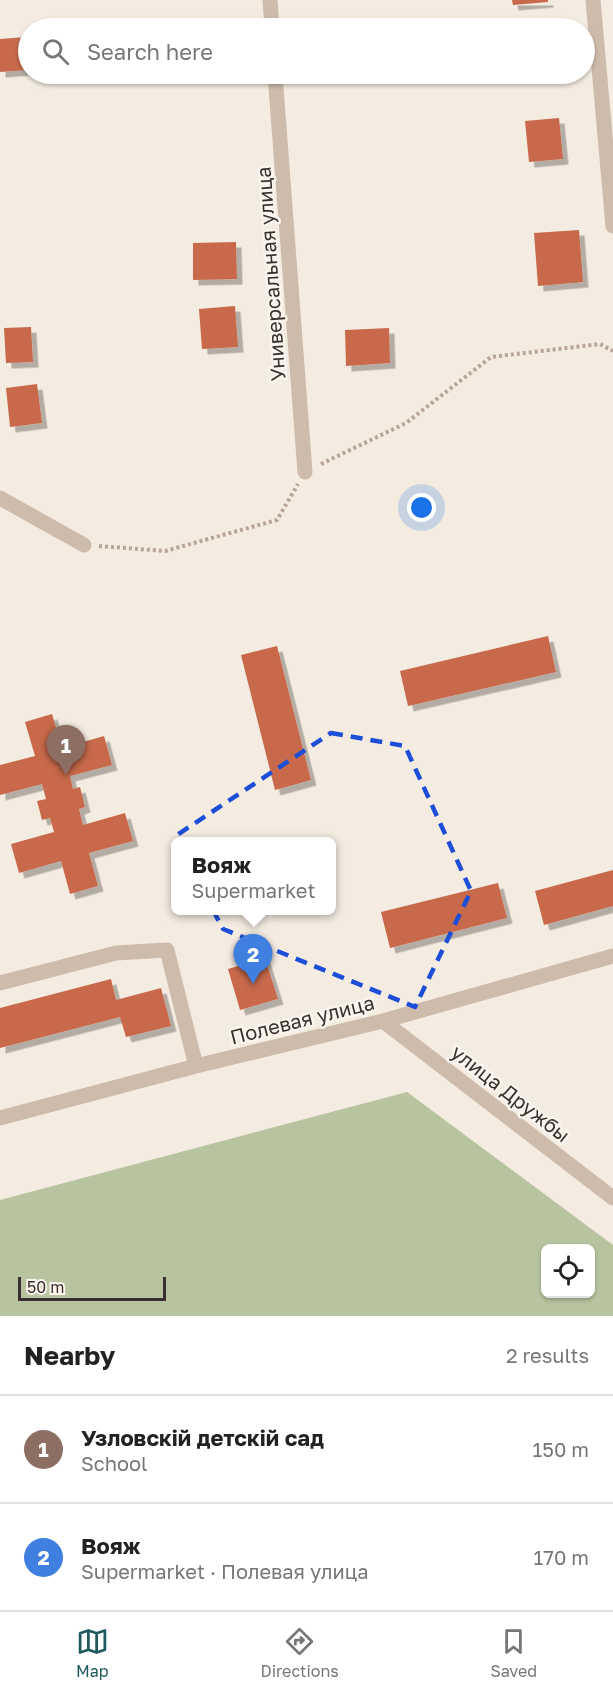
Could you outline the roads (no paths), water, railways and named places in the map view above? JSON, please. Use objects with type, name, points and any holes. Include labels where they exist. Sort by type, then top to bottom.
[{"type":"street","points":[[270,0],[271,18]]},
{"type":"street","points":[[593,0],[595,18]]},
{"type":"street","points":[[595,23],[613,226]]},
{"type":"street","name":"Универсальная улица","points":[[276,84],[305,472]]},
{"type":"street","points":[[0,498],[84,545]]},
{"type":"street","points":[[0,983],[116,953],[167,950],[196,1066]]},
{"type":"street","name":"Полевая улица","points":[[0,1118],[196,1066],[383,1021],[613,956]]},
{"type":"street","name":"улица Дружбы","points":[[383,1021],[613,1198]]},
{"type":"place","name":"Узловскій детскій сад","points":[[66,775]]},
{"type":"place","name":"Вояж","points":[[253,984]]}]
